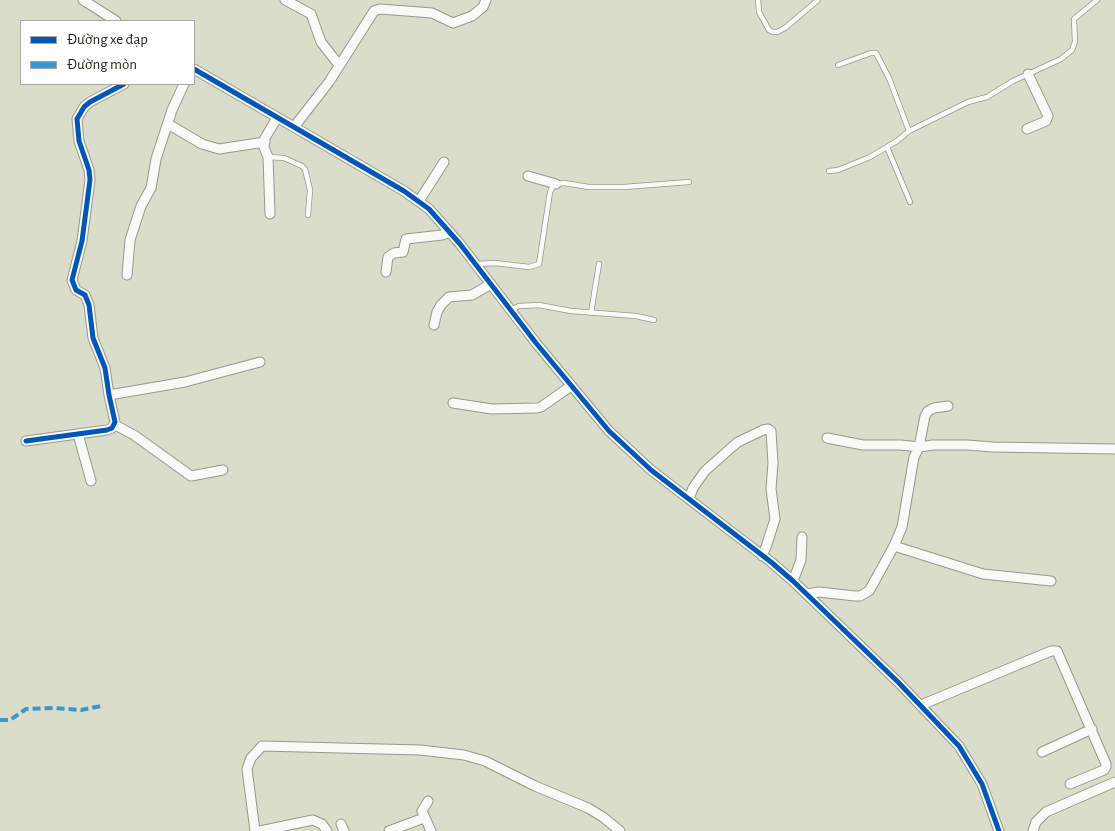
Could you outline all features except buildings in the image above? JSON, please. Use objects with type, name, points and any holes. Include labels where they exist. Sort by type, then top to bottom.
[{"type":"street","points":[[83,0],[114,20]]},
{"type":"street","points":[[285,0],[311,14],[321,42],[339,65]]},
{"type":"street","points":[[294,127],[329,82],[370,16],[380,9],[432,13],[453,23],[472,16],[483,7],[486,0]]},
{"type":"street","points":[[195,70],[419,201],[437,217],[609,431],[631,453],[762,556],[807,594],[921,705],[959,746],[982,784],[999,831]]},
{"type":"street","points":[[1027,129],[1046,121],[1048,116],[1028,74]]},
{"type":"street","points":[[26,441],[107,430],[114,425],[114,415],[105,368],[93,338],[90,305],[85,295],[76,290],[72,280],[84,226],[90,180],[89,170],[79,141],[77,119],[84,107],[101,95],[122,85]]},
{"type":"street","points":[[127,276],[130,240],[141,206],[151,188],[156,159],[172,110],[184,85]]},
{"type":"street","points":[[270,214],[268,157],[264,148],[264,142],[277,118]]},
{"type":"street","points":[[168,124],[202,144],[218,149],[264,142]]},
{"type":"street","points":[[419,201],[444,162]]},
{"type":"street","points":[[528,176],[556,184]]},
{"type":"street","points":[[386,272],[388,257],[394,253],[403,252],[406,239],[442,235],[450,232]]},
{"type":"street","points":[[434,325],[437,312],[449,297],[472,295],[491,284]]},
{"type":"street","points":[[109,395],[185,382],[260,362]]},
{"type":"street","points":[[453,403],[492,409],[537,408],[546,404],[571,386]]},
{"type":"street","points":[[807,594],[819,592],[856,596],[869,591],[894,546],[902,527],[914,458],[925,416],[928,411],[934,408],[948,406]]},
{"type":"street","points":[[114,425],[134,435],[191,476],[223,470]]},
{"type":"street","points":[[689,499],[705,471],[738,442],[763,430],[768,429],[772,431],[773,463],[771,489],[775,519],[762,556]]},
{"type":"street","points":[[78,434],[91,480]]},
{"type":"street","points":[[828,438],[863,445],[918,447],[967,445],[994,448],[1115,450]]},
{"type":"street","points":[[792,582],[801,560],[802,537]]},
{"type":"street","points":[[894,546],[983,574],[1051,581]]},
{"type":"street","points":[[921,705],[1055,650],[1059,654],[1092,729],[1105,760],[1106,768],[1070,784]]},
{"type":"street","points":[[1042,752],[1092,729]]},
{"type":"street","points":[[255,831],[247,770],[251,758],[262,746],[420,750],[464,755],[499,768],[535,786],[588,808],[620,831]]},
{"type":"street","points":[[1034,831],[1036,822],[1046,812],[1115,782]]},
{"type":"street","points":[[428,801],[422,811],[431,831]]},
{"type":"street","points":[[389,831],[424,818]]},
{"type":"street","points":[[260,831],[313,820],[322,824],[326,831]]},
{"type":"lane","points":[[758,0],[759,12],[769,30],[778,32],[786,28],[818,0]]},
{"type":"lane","points":[[829,172],[851,166],[887,147],[909,131],[968,102],[987,97],[1013,81],[1068,54],[1075,42],[1074,20],[1097,0]]},
{"type":"lane","points":[[838,65],[871,53],[876,53],[889,78],[909,131]]},
{"type":"lane","points":[[887,147],[910,202]]},
{"type":"lane","points":[[268,157],[284,158],[302,166],[310,190],[308,215]]},
{"type":"lane","points":[[476,264],[495,263],[529,267],[538,264],[550,192],[556,184],[624,188],[689,182]]},
{"type":"lane","points":[[591,313],[599,264]]},
{"type":"lane","points":[[511,310],[519,306],[539,305],[571,311],[636,316],[654,320]]},
{"type":"marked path","points":[[0,720],[10,720],[26,709],[81,710],[101,706]]},
{"type":"cycle path","points":[[195,70],[404,191],[429,209],[460,244],[536,343],[609,431],[651,470],[793,581],[898,682],[959,746],[982,784],[999,831]]},
{"type":"cycle path","points":[[26,441],[107,430],[112,428],[115,422],[105,368],[93,338],[89,305],[85,295],[76,290],[72,280],[82,241],[90,180],[89,170],[79,141],[77,119],[84,107],[90,102],[122,85]]}]
